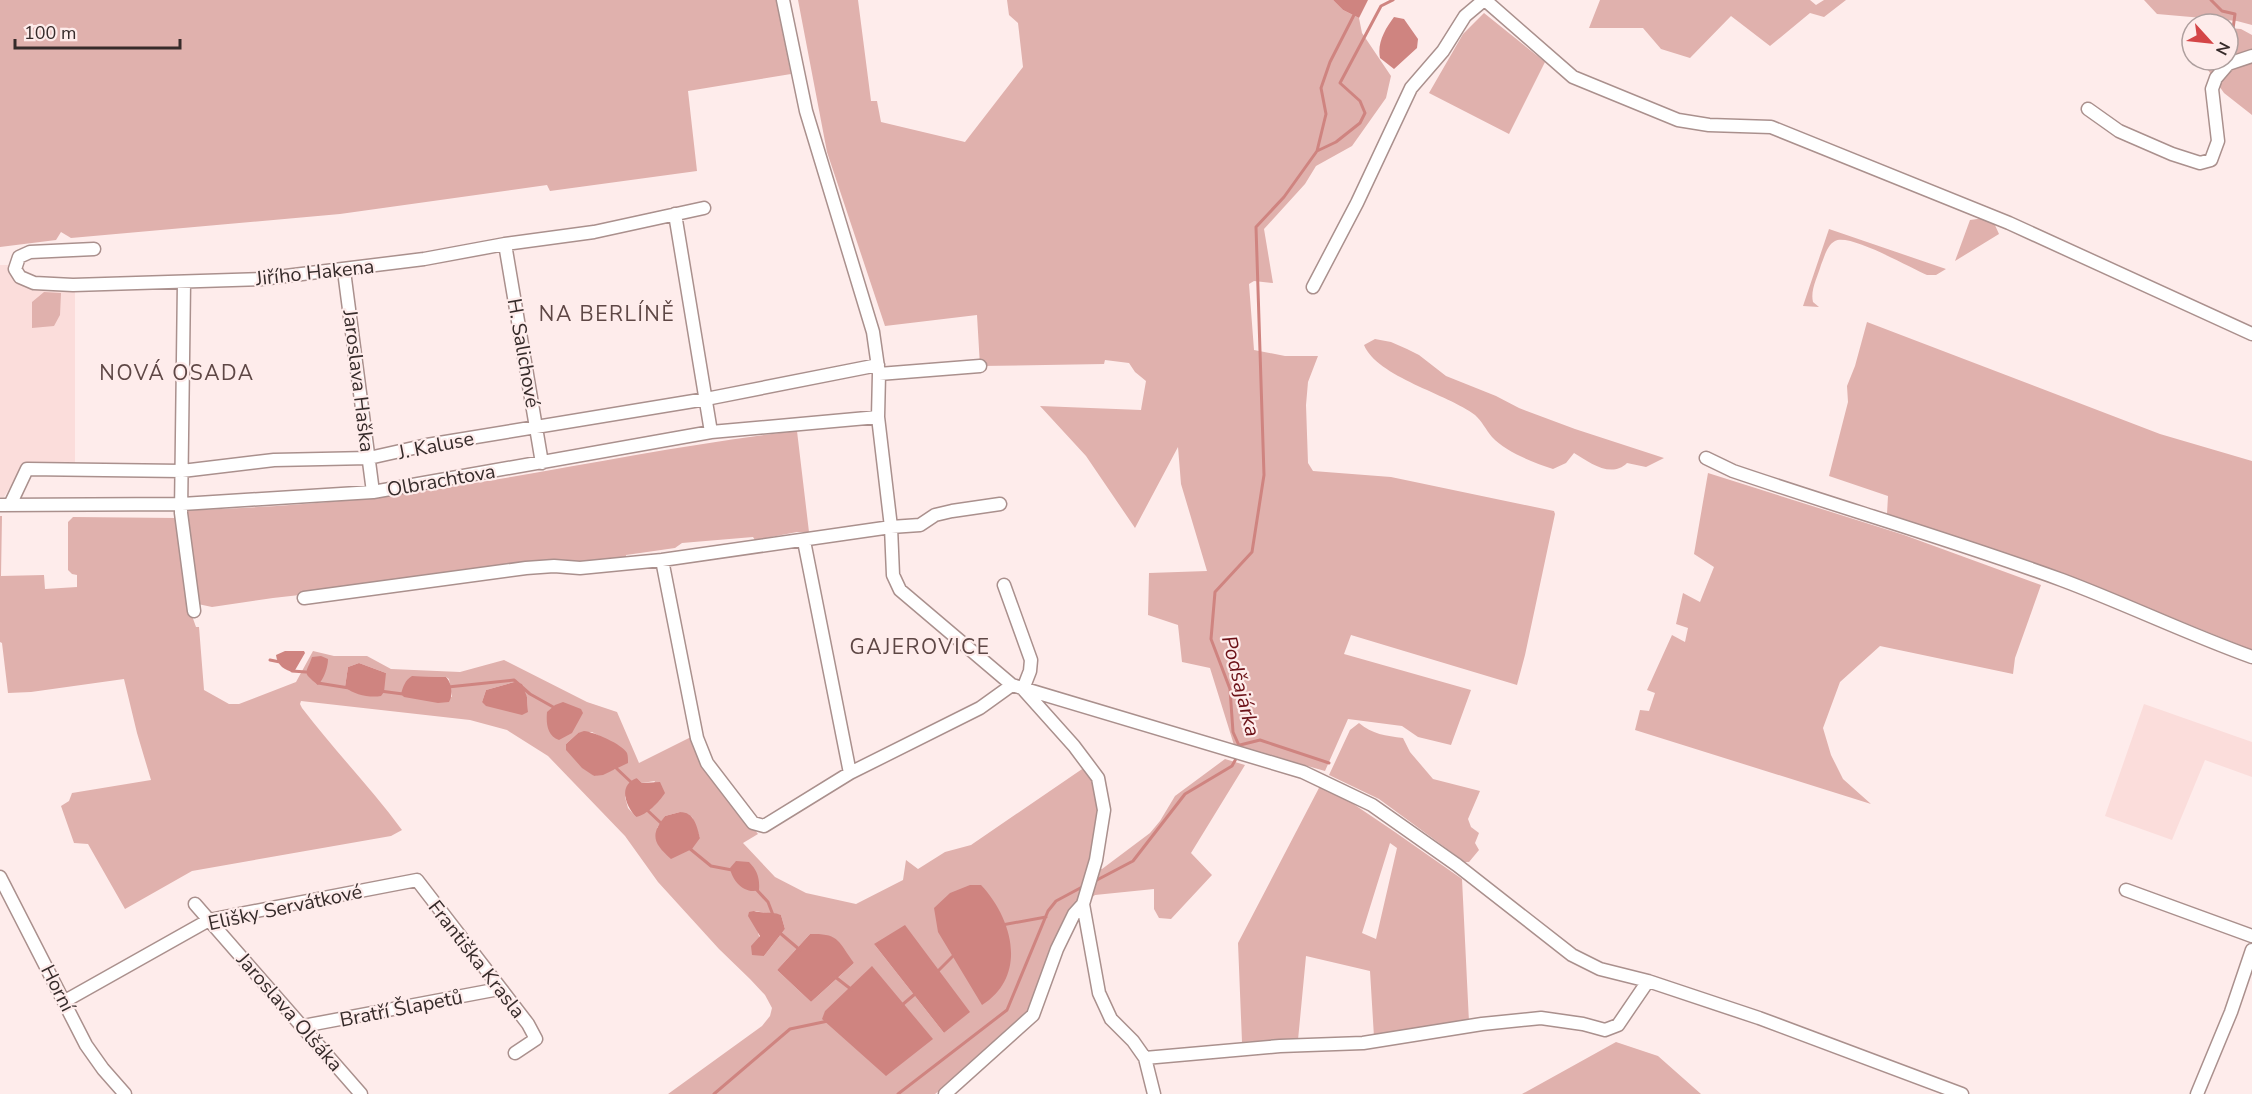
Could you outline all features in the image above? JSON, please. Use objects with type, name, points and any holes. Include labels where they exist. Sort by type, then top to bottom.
[{"type":"street","points":[[783,0],[806,111],[873,332],[879,370],[878,417],[891,526],[894,575],[900,590],[1018,687],[1074,746],[1098,778],[1104,810],[1096,860],[1083,904],[1074,914],[1057,949],[1033,1015],[945,1094]]},
{"type":"street","points":[[1313,287],[1357,203],[1411,88],[1443,51],[1465,16],[1484,0],[1573,77],[1678,120],[1709,125],[1771,127],[2009,223],[2252,334]]},
{"type":"street","points":[[2088,109],[2119,131],[2172,154],[2200,163],[2211,160],[2218,141],[2212,89],[2216,78],[2228,64],[2252,56]]},
{"type":"street","name":"Jiřího Hakena","points":[[94,249],[30,252],[19,257],[15,269],[20,277],[34,283],[73,285],[261,279],[424,260],[505,244],[594,232],[704,208]]},
{"type":"street","points":[[675,214],[711,432]]},
{"type":"street","name":"H. Salichové","points":[[505,244],[542,463]]},
{"type":"street","name":"Jaroslava Haška","points":[[344,271],[373,492]]},
{"type":"street","points":[[184,282],[181,513],[194,611]]},
{"type":"street","name":"J. Kaluse","points":[[5,505],[27,469],[182,471],[274,460],[369,458],[427,445],[879,370],[980,366]]},
{"type":"street","name":"Olbrachtova","points":[[5,505],[182,504],[373,492],[711,432],[878,417]]},
{"type":"street","points":[[1706,458],[1733,471],[2061,580],[2138,610],[2194,636],[2252,657]]},
{"type":"street","points":[[304,598],[526,568],[554,566],[580,568],[662,560],[804,541],[891,526],[921,525],[935,515],[1000,504]]},
{"type":"street","points":[[804,541],[850,773]]},
{"type":"street","points":[[662,560],[697,738],[707,763],[753,823],[764,826],[850,773],[1018,687],[1030,670],[1031,660],[1004,585]]},
{"type":"street","points":[[1018,687],[1311,774],[1372,805],[1457,865],[1572,955],[1600,969],[1648,981],[1760,1018],[1962,1094]]},
{"type":"street","name":"Horní","points":[[0,877],[86,1045],[124,1094]]},
{"type":"street","name":"Elišky Servátkové","points":[[65,1001],[208,920],[417,880]]},
{"type":"street","name":"Františka Krasla","points":[[417,880],[528,1024],[536,1039],[515,1053]]},
{"type":"street","points":[[2126,890],[2252,936]]},
{"type":"street","name":"Jaroslava Olšáka","points":[[195,904],[361,1094]]},
{"type":"street","points":[[1083,904],[1098,993],[1111,1019],[1133,1041],[1145,1058],[1154,1094]]},
{"type":"street","points":[[2197,1094],[2231,1012],[2252,950]]},
{"type":"street","points":[[1145,1058],[1280,1046],[1363,1043],[1482,1024],[1541,1018],[1583,1024],[1605,1030],[1618,1024],[1648,981]]},
{"type":"street","name":"Bratří Šlapetů","points":[[303,1026],[499,989]]},
{"type":"shaded area","points":[[0,0],[776,0],[791,74],[688,91],[697,171],[550,191],[547,185],[340,214],[71,238],[61,232],[56,240],[0,247]]},
{"type":"shaded area","points":[[798,0],[858,0],[871,101],[877,101],[881,122],[965,142],[1023,67],[1018,23],[1009,15],[1007,0],[1333,0],[1343,10],[1359,18],[1362,33],[1391,76],[1386,98],[1352,146],[1316,166],[1305,184],[1264,229],[1273,283],[1254,281],[1249,284],[1254,350],[1285,356],[1318,356],[1308,382],[1306,405],[1308,463],[1313,471],[1391,477],[1554,511],[1517,685],[1351,635],[1344,654],[1471,690],[1451,745],[1418,737],[1402,726],[1348,719],[1325,771],[1234,745],[1210,668],[1182,662],[1178,625],[1148,615],[1149,573],[1207,571],[1181,484],[1178,447],[1135,528],[1086,456],[1040,406],[1141,410],[1146,381],[1135,372],[1129,363],[1105,360],[1104,364],[980,366],[977,315],[885,326],[827,152]]},
{"type":"shaded area","points":[[1333,0],[1368,0],[1359,18],[1343,10]]},
{"type":"shaded area","points":[[1600,0],[1810,0],[1816,5],[1824,0],[1846,0],[1824,17],[1810,13],[1770,46],[1731,16],[1690,58],[1661,49],[1643,28],[1589,28]]},
{"type":"shaded area","points":[[2144,0],[2252,0],[2252,25],[2240,22],[2240,12],[2180,12],[2180,16],[2157,14]]},
{"type":"shaded area","points":[[1484,13],[1545,62],[1509,134],[1429,93],[1463,34]]},
{"type":"shaded area","points":[[1394,17],[1404,19],[1418,39],[1417,48],[1394,69],[1380,58],[1379,52],[1382,36]]},
{"type":"shaded area","points":[[2241,29],[2252,35],[2252,115],[2224,93],[2209,72],[2240,72]]},
{"type":"shaded area","points":[[1984,218],[1994,223],[1999,234],[1955,261],[1970,220]]},
{"type":"shaded area","points":[[1829,229],[1946,269],[1936,275],[1927,275],[1866,246],[1843,240],[1835,241],[1826,252],[1813,288],[1813,302],[1819,307],[1803,306]]},
{"type":"shaded area","points":[[0,265],[8,265],[24,287],[75,288],[75,464],[24,465],[4,497],[0,497]]},
{"type":"shaded area","points":[[44,292],[61,293],[60,315],[54,326],[32,328],[32,302]]},
{"type":"shaded area","points":[[1867,322],[2160,434],[2252,461],[2252,650],[2121,597],[1887,514],[1888,496],[1829,476],[1848,402],[1847,386]]},
{"type":"shaded area","points":[[1375,339],[1391,342],[1407,349],[1419,355],[1446,376],[1519,408],[1664,458],[1646,467],[1627,463],[1621,468],[1614,469],[1600,467],[1574,453],[1566,463],[1553,469],[1529,460],[1498,442],[1475,415],[1463,407],[1398,376],[1383,366],[1371,356],[1364,345]]},
{"type":"shaded area","points":[[797,431],[809,532],[755,540],[753,537],[682,543],[675,548],[626,555],[626,558],[212,607],[198,604],[184,514],[188,510],[250,508],[406,493],[707,443]]},
{"type":"shaded area","points":[[1708,473],[1904,535],[2041,585],[2015,658],[2013,674],[1880,646],[1840,682],[1823,728],[1831,755],[1843,779],[1871,804],[1635,730],[1640,710],[1649,711],[1655,693],[1647,690],[1672,635],[1685,642],[1688,628],[1676,624],[1683,593],[1700,602],[1714,567],[1694,554]]},
{"type":"shaded area","points":[[0,516],[2,516],[1,576],[44,575],[45,589],[77,587],[77,575],[68,570],[68,522],[73,517],[177,518],[190,610],[196,627],[199,627],[204,690],[229,704],[239,704],[296,682],[313,651],[334,656],[367,656],[391,669],[460,672],[504,660],[587,702],[617,712],[639,763],[693,736],[713,778],[758,834],[743,843],[775,877],[806,893],[856,904],[903,880],[906,860],[918,869],[945,852],[971,845],[1088,765],[1102,804],[1090,866],[1102,869],[1150,833],[1175,796],[1225,759],[1245,765],[1191,853],[1212,875],[1171,919],[1159,918],[1154,909],[1154,889],[1095,895],[1082,905],[1065,936],[1036,1017],[935,1094],[668,1094],[762,1026],[770,1016],[772,1008],[765,995],[658,882],[625,836],[548,756],[507,730],[470,720],[301,701],[302,708],[402,830],[391,836],[192,871],[125,909],[88,844],[74,843],[61,806],[69,801],[72,793],[151,780],[124,679],[8,693],[2,643],[0,642]],"holes":[[[359,663],[386,673],[345,687],[348,667]],[[412,676],[446,677],[449,679],[452,697]],[[514,682],[527,697],[528,712],[482,702],[486,690]],[[592,732],[603,738],[616,769],[594,776],[566,744],[578,733]],[[637,778],[642,783],[655,781],[636,817],[628,808],[625,797]],[[680,812],[692,817],[700,838],[657,828],[665,816]],[[754,911],[781,915],[785,929],[764,956]],[[810,934],[854,963],[811,1002],[777,970]],[[874,944],[969,1012],[944,1033]]]},
{"type":"shaded area","points":[[285,651],[304,651],[305,653],[294,672],[285,669],[278,662],[276,655]]},
{"type":"shaded area","points":[[321,656],[328,659],[328,662],[324,676],[318,685],[306,672],[312,657]]},
{"type":"shaded area","points":[[359,663],[386,673],[384,692],[381,696],[362,695],[345,687],[348,667]]},
{"type":"shaded area","points":[[412,676],[446,677],[451,689],[449,702],[438,703],[404,697],[401,694],[404,686]]},
{"type":"shaded area","points":[[514,682],[522,684],[527,697],[528,712],[522,715],[486,706],[482,702],[486,690]]},
{"type":"shaded area","points":[[563,702],[581,709],[583,713],[572,733],[559,740],[552,735],[547,725],[547,712]]},
{"type":"shaded area","points":[[2144,704],[2252,742],[2252,777],[2205,760],[2172,840],[2105,816]]},
{"type":"shaded area","points":[[1359,723],[1374,732],[1403,738],[1410,752],[1433,779],[1480,791],[1468,819],[1471,827],[1479,833],[1475,843],[1479,850],[1469,862],[1465,862],[1379,799],[1329,775],[1350,730]]},
{"type":"shaded area","points":[[584,731],[601,736],[620,746],[627,753],[628,763],[603,775],[594,776],[582,768],[566,750],[566,744],[578,733]]},
{"type":"shaded area","points":[[637,778],[642,783],[660,782],[665,793],[648,811],[636,817],[626,801],[625,790],[631,781]]},
{"type":"shaded area","points":[[1320,786],[1334,791],[1462,879],[1469,1022],[1374,1037],[1370,971],[1306,956],[1298,1040],[1242,1042],[1238,943]],"holes":[[[1390,843],[1397,848],[1376,939],[1362,933]]]},
{"type":"shaded area","points":[[680,812],[692,817],[700,838],[692,849],[671,859],[657,843],[657,828],[665,816]]},
{"type":"shaded area","points":[[736,861],[749,862],[752,865],[758,878],[759,890],[744,889],[736,882],[730,868]]},
{"type":"shaded area","points":[[970,885],[981,885],[992,899],[1008,930],[1011,947],[1006,979],[996,993],[982,1005],[938,932],[934,908],[950,893]]},
{"type":"shaded area","points":[[749,912],[781,915],[785,929],[764,956],[752,955],[751,946],[760,936],[748,916]]},
{"type":"shaded area","points":[[905,925],[970,1012],[944,1033],[874,944]]},
{"type":"shaded area","points":[[810,934],[827,935],[837,940],[854,963],[811,1002],[777,970]]},
{"type":"shaded area","points":[[872,966],[933,1039],[886,1076],[822,1019],[825,1011]]},
{"type":"shaded area","points":[[1616,1042],[1658,1056],[1701,1094],[1522,1094]]},
{"type":"waterway","name":"Podšajárka","points":[[1241,750],[1233,732],[1230,689],[1211,639],[1215,592],[1252,552],[1264,475],[1256,227],[1284,197],[1317,151],[1336,142],[1360,123],[1365,113],[1360,101],[1340,83],[1381,6],[1393,0]]},
{"type":"waterway","points":[[2211,0],[2222,11],[2226,12]]},
{"type":"waterway","points":[[1317,151],[1326,114],[1321,88],[1330,62],[1355,13]]},
{"type":"waterway","points":[[270,660],[280,662]]},
{"type":"waterway","points":[[292,671],[306,672]]},
{"type":"waterway","points":[[448,687],[514,680],[530,694],[555,708]]},
{"type":"waterway","points":[[318,683],[349,688]]},
{"type":"waterway","points":[[380,691],[403,694]]},
{"type":"waterway","points":[[1240,745],[1260,740],[1329,763]]},
{"type":"waterway","name":"Podšajárka","points":[[1095,881],[1133,861],[1185,794],[1232,766],[1238,755]]},
{"type":"waterway","points":[[615,767],[632,783]]},
{"type":"waterway","points":[[647,810],[662,824]]},
{"type":"waterway","points":[[689,848],[711,866],[732,870]]},
{"type":"waterway","name":"Podšajárka","points":[[898,1094],[1007,1010],[1048,911],[1056,901],[1084,886]]},
{"type":"waterway","points":[[756,889],[768,902],[773,915]]},
{"type":"waterway","points":[[1002,925],[1046,917]]},
{"type":"waterway","points":[[780,933],[800,950]]},
{"type":"waterway","points":[[937,972],[955,954]]},
{"type":"waterway","points":[[834,976],[852,990]]},
{"type":"waterway","points":[[902,1005],[915,994]]},
{"type":"waterway","points":[[714,1094],[790,1029],[828,1021]]},
{"type":"district","name":"NA BERLÍNĚ","points":[[607,314]]},
{"type":"district","name":"NOVÁ OSADA","points":[[177,373]]},
{"type":"district","name":"GAJEROVICE","points":[[920,647]]}]
